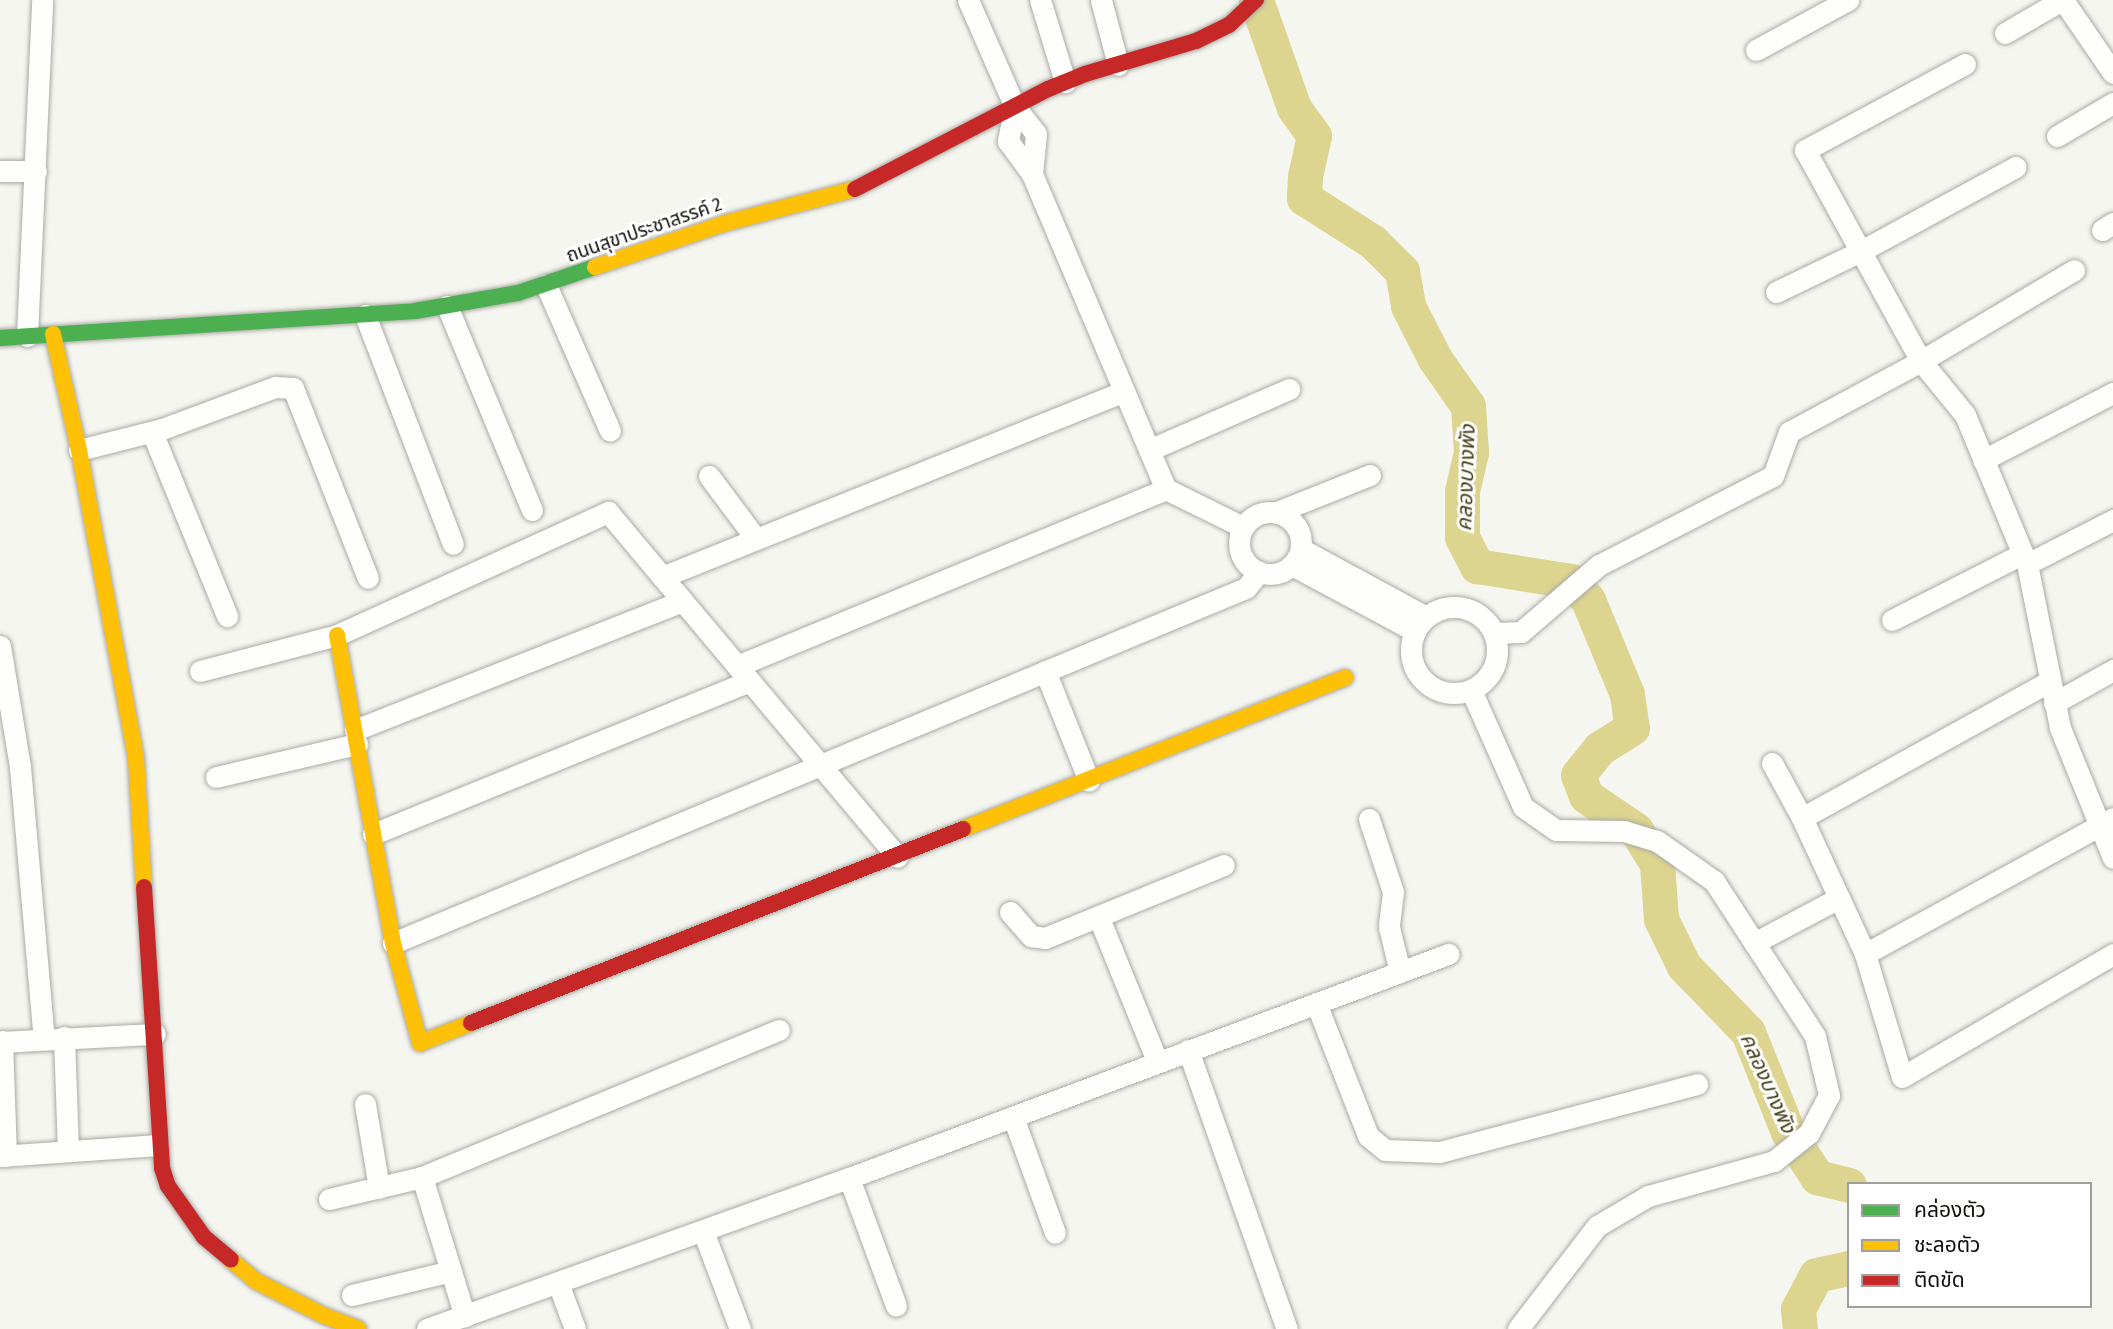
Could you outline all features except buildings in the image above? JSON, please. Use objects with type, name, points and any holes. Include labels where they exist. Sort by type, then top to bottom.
[{"type":"street","points":[[27,336],[42,0]]},
{"type":"street","points":[[968,0],[1015,107],[1008,141],[1032,174],[1166,489],[1243,527]]},
{"type":"street","points":[[1040,0],[1065,82]]},
{"type":"street","points":[[1101,0],[1118,65]]},
{"type":"street","name":"ถนนสุขาประชาสรรค์ 2","points":[[0,338],[365,315],[447,306],[546,285],[708,229],[849,191],[878,179],[1065,82],[1196,41],[1229,25],[1256,0]]},
{"type":"street","points":[[1756,50],[1848,0]]},
{"type":"street","points":[[2005,33],[2063,0],[2113,73]]},
{"type":"street","points":[[1965,64],[1805,150],[1921,361],[1965,415],[2024,559],[2060,728],[2106,821],[2113,858]]},
{"type":"street","points":[[2057,135],[2113,103]]},
{"type":"street","points":[[1776,292],[1861,251],[2016,167]]},
{"type":"street","points":[[0,171],[36,171]]},
{"type":"street","points":[[1494,633],[1521,632],[1599,565],[1773,477],[1789,432],[1921,361],[2074,270]]},
{"type":"street","points":[[546,285],[610,431]]},
{"type":"street","points":[[447,306],[532,510]]},
{"type":"street","points":[[365,315],[453,544]]},
{"type":"street","points":[[52,334],[79,450],[136,758],[155,1034],[158,1145],[168,1186],[204,1237],[256,1281],[359,1329]]},
{"type":"street","points":[[79,450],[152,432],[275,387],[293,388],[368,578]]},
{"type":"street","points":[[1149,450],[1289,389]]},
{"type":"street","points":[[662,577],[1124,391]]},
{"type":"street","points":[[1983,460],[2113,393]]},
{"type":"street","points":[[152,432],[227,617]]},
{"type":"street","points":[[1277,512],[1287,516],[1299,530],[1297,557],[1277,574],[1259,572],[1249,567],[1239,548],[1243,527],[1258,514],[1277,512],[1370,475]]},
{"type":"street","points":[[709,476],[756,539]]},
{"type":"street","points":[[373,834],[1166,489]]},
{"type":"street","points":[[200,671],[337,635],[608,512],[897,858]]},
{"type":"street","points":[[1892,620],[2113,520]]},
{"type":"street","points":[[1297,557],[1420,624]]},
{"type":"street","points":[[393,943],[1245,589],[1259,572]]},
{"type":"street","points":[[216,777],[356,737],[683,601]]},
{"type":"street","points":[[1464,608],[1476,613],[1494,633],[1496,661],[1487,679],[1471,690],[1448,693],[1427,684],[1419,675],[1411,654],[1420,624],[1437,610],[1464,608]]},
{"type":"street","points":[[337,635],[393,943],[420,1043],[897,858],[1345,678]]},
{"type":"street","points":[[0,646],[19,767],[68,1151]]},
{"type":"street","points":[[2054,703],[2113,670]]},
{"type":"street","points":[[1045,671],[1089,781]]},
{"type":"street","points":[[1802,818],[2050,681]]},
{"type":"street","points":[[1471,690],[1523,807],[1556,830],[1624,831],[1657,841],[1714,881],[1815,1036],[1829,1096],[1810,1133],[1774,1161],[1648,1196],[1597,1226],[1518,1329]]},
{"type":"street","points":[[1772,763],[1802,818],[1865,954],[1902,1077],[2113,954]]},
{"type":"street","points":[[1369,819],[1393,892],[1389,927],[1400,972]]},
{"type":"street","points":[[1865,954],[2106,821]]},
{"type":"street","points":[[1010,912],[1031,936],[1038,939],[1099,918],[1224,864]]},
{"type":"street","points":[[1754,943],[1839,898]]},
{"type":"street","points":[[1099,918],[1157,1061]]},
{"type":"street","points":[[427,1329],[849,1178],[1448,954]]},
{"type":"street","points":[[1316,1003],[1368,1136],[1385,1150],[1440,1152],[1698,1084]]},
{"type":"street","points":[[329,1199],[422,1178],[779,1030]]},
{"type":"street","points":[[155,1034],[1,1042],[3,1156],[158,1145]]},
{"type":"street","points":[[1188,1050],[1287,1329]]},
{"type":"street","points":[[365,1104],[379,1188]]},
{"type":"street","points":[[1013,1117],[1055,1233]]},
{"type":"street","points":[[422,1178],[465,1317]]},
{"type":"street","points":[[849,1178],[896,1306]]},
{"type":"street","points":[[703,1231],[740,1329]]},
{"type":"street","points":[[352,1295],[451,1271]]},
{"type":"street","points":[[558,1283],[575,1329]]},
{"type":"waterway","name":"คลองบางพัง","points":[[1256,0],[1294,108],[1314,136],[1305,176],[1304,198],[1373,242],[1402,271],[1408,306],[1435,359],[1468,406],[1471,452],[1462,491],[1462,537],[1477,566],[1571,581],[1588,600],[1627,694],[1632,728],[1599,749],[1578,775],[1586,796],[1636,830],[1657,864],[1661,919],[1684,966],[1748,1032],[1788,1132],[1817,1177],[1847,1184]]},
{"type":"waterway","name":"คลองบางพัง","points":[[1800,1329],[1798,1309],[1816,1275],[1847,1268]]},
{"type":"traffic: fast","points":[[0,338],[415,311],[518,293],[595,267]]},
{"type":"traffic: slow","points":[[595,267],[726,223],[855,189]]},
{"type":"traffic: slow","points":[[53,334],[79,450],[136,758],[144,887]]},
{"type":"traffic: slow","points":[[337,635],[393,943],[420,1043],[471,1023]]},
{"type":"traffic: slow","points":[[963,829],[1345,678]]},
{"type":"traffic: slow","points":[[231,1260],[256,1281],[325,1316],[359,1329]]},
{"type":"traffic: jam","points":[[855,189],[1048,89],[1085,74],[1196,41],[1229,25],[1256,0]]},
{"type":"traffic: jam","points":[[471,1023],[963,829]]},
{"type":"traffic: jam","points":[[144,887],[162,1168],[168,1186],[204,1237],[231,1260]]}]
